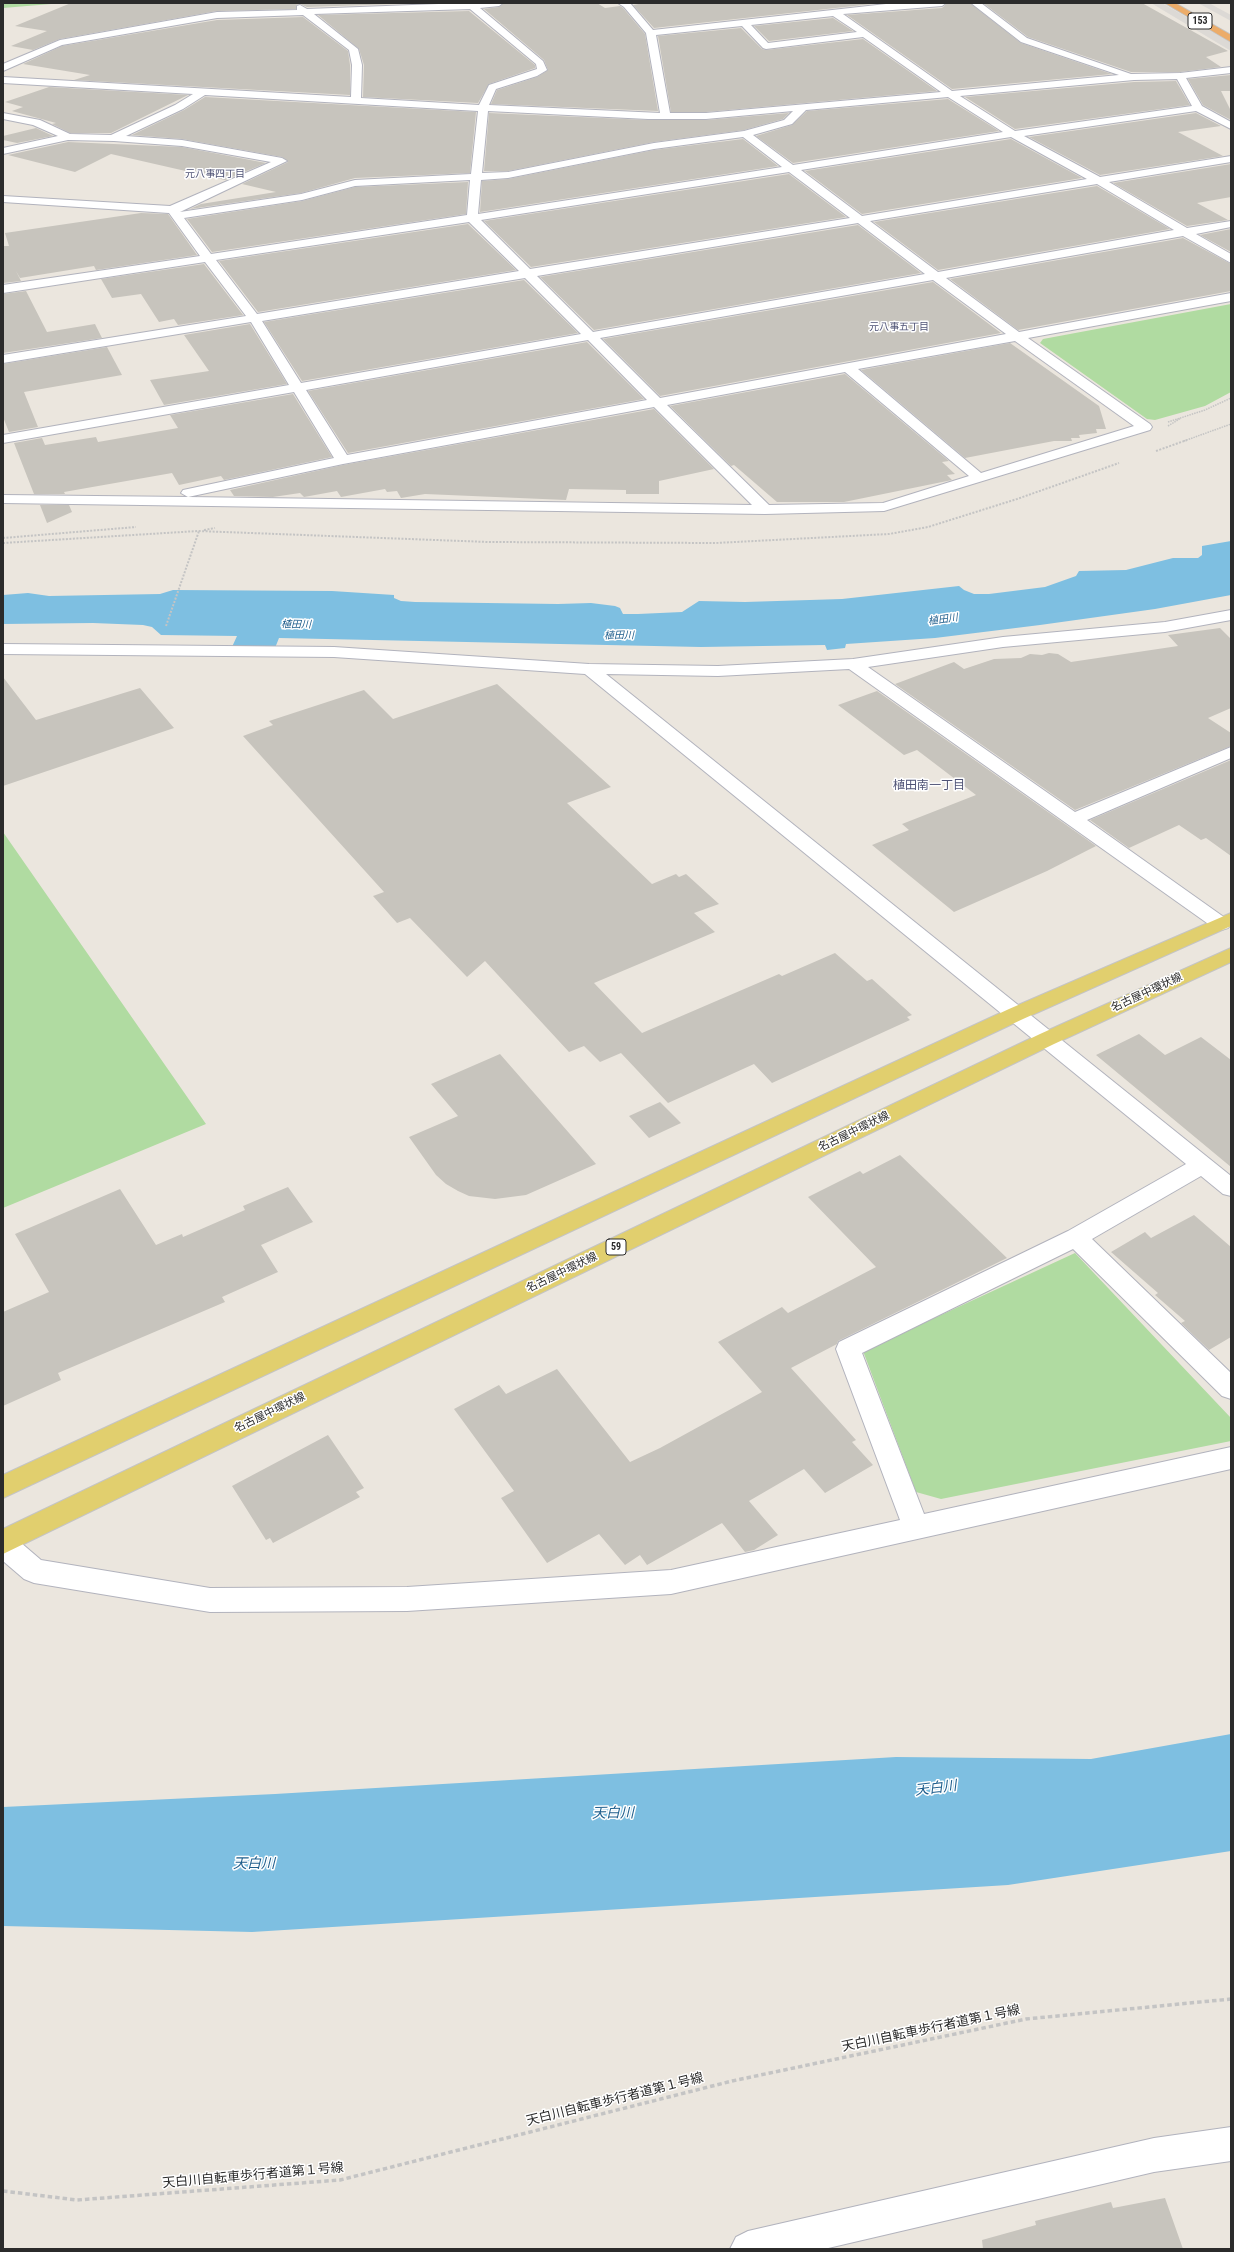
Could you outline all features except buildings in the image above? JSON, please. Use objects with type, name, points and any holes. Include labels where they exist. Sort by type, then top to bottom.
[{"type":"highway","name":"153","points":[[1169,3],[1231,38]]},
{"type":"main road","points":[[3,1487],[1016,1014],[1226,922]]},
{"type":"main road","name":"名古屋中環状線","points":[[3,1543],[1047,1039],[1231,954]]},
{"type":"street","points":[[292,3],[353,49],[357,65],[356,99]]},
{"type":"street","points":[[3,68],[60,43],[217,15],[499,3]]},
{"type":"street","points":[[622,3],[651,33],[665,115]]},
{"type":"street","points":[[651,33],[942,3]]},
{"type":"street","points":[[974,3],[1024,40],[1134,77]]},
{"type":"street","points":[[470,4],[540,63],[542,70],[492,87],[483,108],[472,218],[765,510]]},
{"type":"street","points":[[835,13],[952,95],[1013,134],[1099,181],[1231,259]]},
{"type":"street","points":[[745,23],[766,46],[866,34]]},
{"type":"street","points":[[3,56],[22,59]]},
{"type":"street","points":[[3,80],[356,99],[483,108],[706,116],[952,95],[1134,77],[1180,76],[1231,70]]},
{"type":"street","points":[[1180,76],[1198,108],[1231,126]]},
{"type":"street","points":[[114,138],[179,107],[204,91]]},
{"type":"street","points":[[3,199],[175,213],[302,198],[355,182],[508,175],[654,146],[745,134],[788,122],[802,108]]},
{"type":"street","points":[[4,286],[210,258],[1013,134],[1198,108]]},
{"type":"street","points":[[3,116],[36,122],[68,137]]},
{"type":"street","points":[[745,134],[1018,337],[1145,427]]},
{"type":"street","points":[[3,150],[68,137],[114,138],[182,143],[282,161],[175,213]]},
{"type":"street","points":[[3,359],[1231,159]]},
{"type":"street","points":[[175,213],[254,318],[343,460]]},
{"type":"street","points":[[3,439],[1231,224]]},
{"type":"street","points":[[150,501],[343,460],[1231,297]]},
{"type":"street","points":[[847,367],[978,478]]},
{"type":"street","points":[[3,499],[765,510],[884,507],[1145,427]]},
{"type":"street","points":[[3,649],[158,649],[334,652],[589,669],[718,671],[853,664],[1003,642],[1165,627],[1231,615]]},
{"type":"street","points":[[853,664],[1072,820],[1226,922]]},
{"type":"street","points":[[589,669],[1231,1188]]},
{"type":"street","points":[[1072,820],[1231,752]]},
{"type":"street","points":[[916,1528],[848,1349],[1076,1237],[1203,1165]]},
{"type":"street","points":[[1076,1237],[1231,1389]]},
{"type":"street","points":[[3,1543],[34,1571],[210,1600],[407,1600],[671,1582],[1231,1458]]},
{"type":"street","points":[[748,2249],[1154,2155],[1231,2144]]},
{"type":"path","points":[[1145,427],[1181,418],[1231,398]]},
{"type":"path","points":[[158,649],[198,531]]},
{"type":"path","name":"天白川自転車歩行者道第１号線","points":[[3,2191],[77,2200],[340,2180],[732,2081],[1026,2019],[1231,1998]]},
{"type":"green space","points":[[3,3],[63,3],[3,8]]},
{"type":"green space","points":[[1231,304],[1231,392],[1205,406],[1155,420],[1147,419],[1040,343],[1043,339]]},
{"type":"green space","points":[[3,832],[206,1124],[3,1208]]},
{"type":"green space","points":[[1075,1253],[1231,1418],[1231,1441],[941,1499],[916,1492],[863,1351]]},
{"type":"shaded area","points":[[1151,3],[1162,3],[1231,43],[1231,51]]},
{"type":"shaded area","points":[[1198,3],[1209,3],[1231,15],[1231,21]]},
{"type":"water","name":"植田川","points":[[1231,541],[1231,595],[1155,609],[1040,625],[935,638],[846,644],[845,648],[827,650],[825,645],[701,647],[279,638],[275,648],[232,647],[237,636],[161,635],[152,627],[143,625],[93,623],[3,624],[3,595],[28,593],[49,596],[160,594],[173,590],[332,591],[394,595],[394,598],[401,601],[415,602],[591,603],[615,606],[620,608],[623,614],[682,612],[699,601],[745,602],[842,599],[959,586],[974,594],[989,594],[1045,587],[1076,576],[1079,571],[1126,570],[1173,558],[1198,558],[1202,555],[1202,546]]},
{"type":"water","name":"天白川","points":[[1231,1734],[1231,1851],[1008,1885],[252,1932],[3,1926],[3,1807],[275,1794],[896,1757],[1091,1759]]},
{"type":"district","name":"元八事四丁目","points":[[215,174]]},
{"type":"district","name":"元八事五丁目","points":[[899,327]]},
{"type":"district","name":"植田南一丁目","points":[[929,786]]}]
